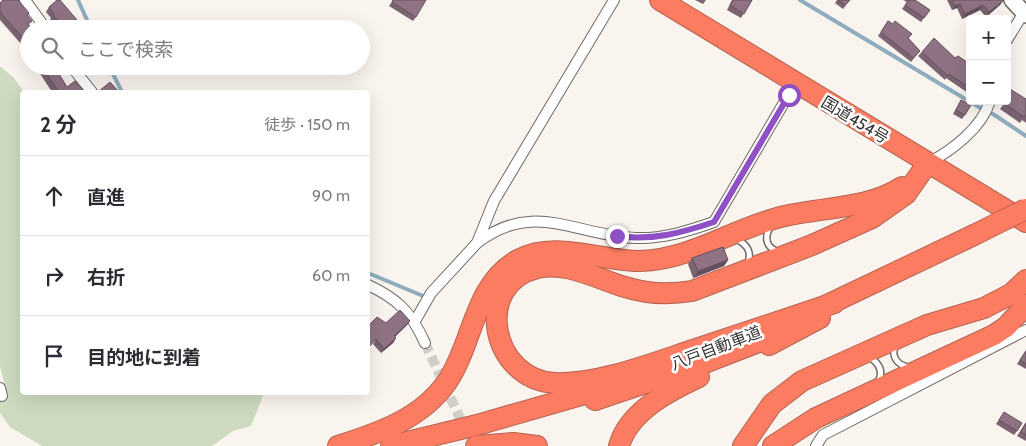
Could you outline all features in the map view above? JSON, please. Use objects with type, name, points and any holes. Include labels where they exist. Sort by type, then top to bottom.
[{"type":"highway","name":"国道454号","points":[[660,0],[795,84],[1026,222]]},
{"type":"highway","points":[[338,446],[378,434],[401,423],[434,397],[457,365],[487,292],[501,274],[518,259],[538,253],[560,252],[630,260],[648,260],[678,254],[782,216],[884,197],[900,188],[927,164]]},
{"type":"highway","points":[[834,303],[635,370],[566,384],[541,382],[518,369],[504,351],[496,330],[497,310],[506,291],[520,276],[538,268],[568,268],[626,287],[658,293],[692,292],[794,252],[853,227],[886,210],[906,194],[927,164]]},
{"type":"highway","name":"八戸自動車道","points":[[430,446],[622,392],[707,362],[820,318],[978,238],[1026,209]]},
{"type":"highway","name":"八戸自動車道","points":[[391,446],[477,425],[605,388],[717,349],[834,303],[1026,218]]},
{"type":"highway","points":[[743,446],[758,421],[781,396],[814,374],[907,334],[984,308],[1011,294],[1026,280]]},
{"type":"highway","points":[[773,446],[804,424],[994,335],[1006,327],[1026,305]]},
{"type":"highway","points":[[619,446],[635,419],[663,396],[820,318]]},
{"type":"highway","points":[[476,446],[513,443],[537,446]]},
{"type":"street","points":[[25,0],[39,20]]},
{"type":"street","points":[[478,243],[494,202],[614,0]]},
{"type":"street","points":[[1011,34],[1025,12],[1012,0]]},
{"type":"street","points":[[78,75],[90,90]]},
{"type":"street","points":[[415,321],[431,292],[478,243],[501,228],[528,221],[562,223],[634,238],[653,238],[681,233],[714,222],[795,84]]},
{"type":"street","points":[[927,164],[944,154],[960,140],[980,120],[988,105]]},
{"type":"street","points":[[370,286],[396,302],[415,321],[425,343]]},
{"type":"street","points":[[816,446],[823,435],[1026,330]]},
{"type":"lane","points":[[782,216],[769,228],[766,240],[775,251],[794,252]]},
{"type":"lane","points":[[726,238],[742,242],[750,253],[746,265],[733,276]]},
{"type":"lane","points":[[907,334],[894,349],[896,360],[905,367],[914,368],[928,365]]},
{"type":"lane","points":[[856,355],[871,358],[880,367],[880,379],[868,393]]},
{"type":"green space","points":[[0,66],[14,78],[23,90],[20,90],[20,395],[263,395],[251,426],[233,431],[212,446],[42,446],[10,427],[0,413],[0,393],[6,390],[0,366]]},
{"type":"building","points":[[3,0],[18,0],[29,13],[27,15],[31,20],[20,20],[20,35],[0,12],[0,3]]},
{"type":"building","points":[[57,0],[60,0],[77,20],[57,20],[49,7]]},
{"type":"building","points":[[393,0],[426,0],[416,17],[392,2]]},
{"type":"building","points":[[733,0],[752,0],[744,14],[730,5]]},
{"type":"building","points":[[838,0],[850,0],[845,5]]},
{"type":"building","points":[[909,0],[915,0],[930,10],[924,18],[905,5]]},
{"type":"building","points":[[952,0],[1003,1],[989,12],[983,5],[965,14],[960,4],[955,6]]},
{"type":"building","points":[[888,21],[893,24],[895,21],[912,34],[908,38],[920,51],[913,58],[881,32]]},
{"type":"building","points":[[934,38],[955,58],[958,56],[966,61],[966,85],[949,74],[948,76],[922,52]]},
{"type":"building","points":[[47,75],[60,75],[67,87],[75,81],[83,90],[58,90]]},
{"type":"building","points":[[110,82],[117,90],[100,90]]},
{"type":"building","points":[[1011,90],[1026,99],[1026,114],[1024,117],[1007,105],[1011,105]]},
{"type":"building","points":[[961,100],[966,102],[966,105],[971,105],[965,115],[956,110]]},
{"type":"building","points":[[723,247],[728,260],[698,271],[692,258]]},
{"type":"building","points":[[400,310],[410,321],[394,336],[396,338],[384,349],[376,339],[370,346],[370,324],[377,317],[386,323]]},
{"type":"building","points":[[1026,351],[1026,364],[1020,360]]},
{"type":"building","points":[[1004,412],[1022,423],[1017,431],[999,420]]},
{"type":"building","points":[[1026,423],[1026,435],[1021,432]]},
{"type":"waterway","points":[[78,0],[87,20]]},
{"type":"waterway","points":[[800,0],[982,109]]},
{"type":"waterway","points":[[114,75],[121,90]]},
{"type":"waterway","points":[[993,114],[1026,136]]},
{"type":"waterway","points":[[370,274],[428,298]]},
{"type":"tunnel","points":[[425,343],[466,431]]},
{"type":"route","points":[[617,236],[653,238],[681,233],[714,222],[789,95]]}]
